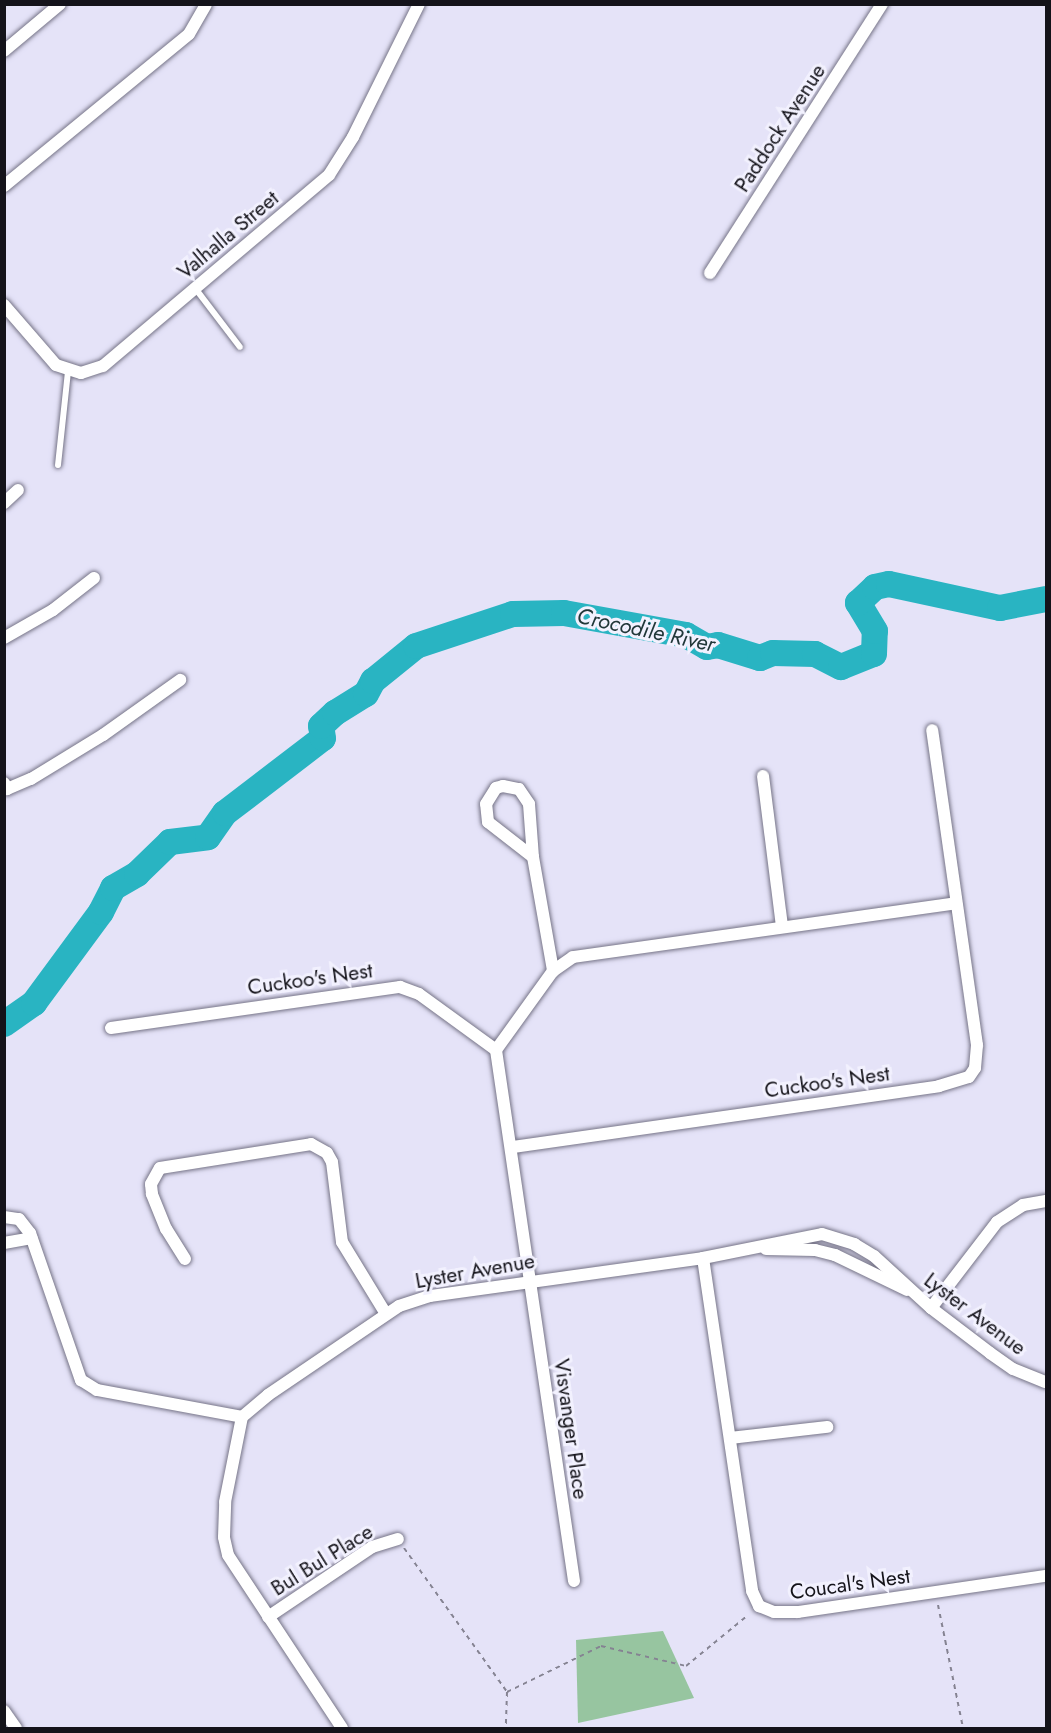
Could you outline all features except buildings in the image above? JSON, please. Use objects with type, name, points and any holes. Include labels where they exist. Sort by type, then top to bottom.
[{"type":"street","points":[[4,51],[60,4]]},
{"type":"street","points":[[4,186],[189,34],[206,4]]},
{"type":"street","name":"Valhalla Street","points":[[68,371],[81,373],[102,366],[329,175],[354,137],[419,4]]},
{"type":"street","name":"Paddock Avenue","points":[[710,273],[882,4]]},
{"type":"street","points":[[4,304],[45,356],[68,371]]},
{"type":"street","points":[[4,503],[18,490]]},
{"type":"street","points":[[4,638],[53,610],[93,578]]},
{"type":"street","points":[[4,783],[7,789],[31,778],[103,735],[180,680]]},
{"type":"street","name":"Cuckoo's Nest","points":[[513,1147],[939,1086],[969,1077],[975,1068],[976,1045],[932,729]]},
{"type":"street","points":[[763,776],[782,926]]},
{"type":"street","points":[[533,857],[488,822],[486,804],[495,788],[512,787],[525,795],[533,824],[533,857],[553,971]]},
{"type":"street","points":[[530,1281],[513,1147],[496,1050],[553,971],[573,957],[955,903]]},
{"type":"street","name":"Cuckoo's Nest","points":[[111,1028],[400,987],[419,994],[496,1050]]},
{"type":"street","points":[[185,1259],[166,1229],[152,1194],[151,1184],[160,1168],[311,1144],[327,1153],[332,1162],[342,1242],[386,1314]]},
{"type":"street","points":[[931,1308],[997,1222],[1017,1208],[1047,1201]]},
{"type":"street","points":[[4,1217],[19,1219],[32,1238],[81,1380],[97,1390],[242,1417],[225,1502],[224,1538],[228,1555],[342,1728]]},
{"type":"street","name":"Lyster Avenue","points":[[242,1417],[268,1395],[386,1314],[430,1296],[704,1258],[800,1236],[837,1237],[874,1256],[931,1308],[1013,1370],[1047,1382]]},
{"type":"street","points":[[4,1242],[32,1238]]},
{"type":"street","points":[[746,1249],[825,1252],[912,1291]]},
{"type":"street","points":[[704,1258],[752,1591],[759,1606]]},
{"type":"street","name":"Visvanger Place","points":[[530,1281],[574,1581]]},
{"type":"street","points":[[730,1438],[827,1427]]},
{"type":"street","name":"Bul Bul Place","points":[[268,1617],[372,1546],[398,1539]]},
{"type":"street","name":"Coucal's Nest","points":[[759,1606],[774,1612],[798,1612],[1047,1576]]},
{"type":"street","points":[[5,1714],[16,1728]]},
{"type":"lane","points":[[195,288],[240,347]]},
{"type":"lane","points":[[58,465],[68,371]]},
{"type":"path","points":[[398,1539],[507,1692],[506,1728]]},
{"type":"path","points":[[936,1592],[963,1728]]},
{"type":"path","points":[[507,1692],[601,1646],[686,1666],[759,1606]]},
{"type":"green space","points":[[663,1631],[694,1698],[578,1723],[576,1640]]},
{"type":"waterway","name":"Crocodile River","points":[[4,1024],[34,1003],[101,912],[113,888],[137,874],[170,842],[208,837],[225,813],[323,738],[321,726],[335,713],[366,694],[373,681],[416,646],[513,614],[564,613],[686,635],[707,647],[718,645],[760,658],[773,653],[815,654],[841,667],[874,654],[875,631],[858,603],[875,587],[889,584],[1000,608],[1046,599]]}]
